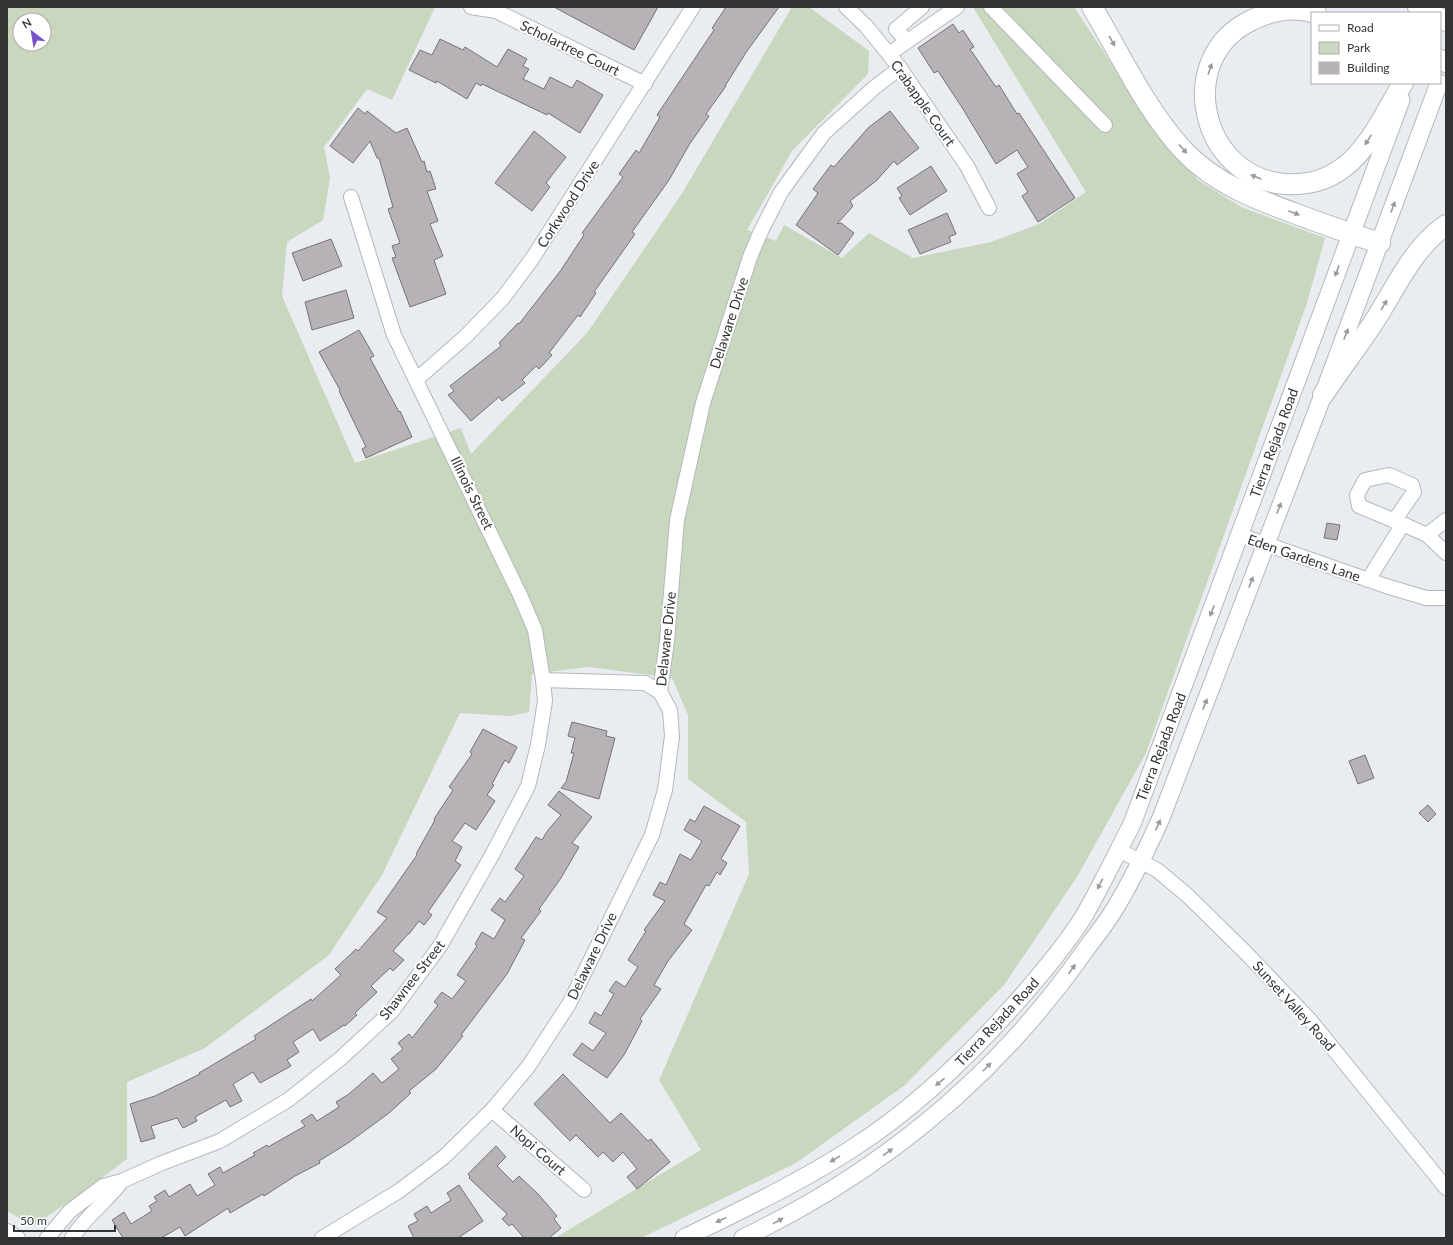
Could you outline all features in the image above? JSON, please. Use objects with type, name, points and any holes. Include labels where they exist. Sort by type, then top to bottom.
[{"type":"highway","points":[[1092,7],[1157,118],[1184,151],[1202,168],[1228,185],[1254,198],[1351,234],[1380,243]]},
{"type":"highway","points":[[1418,7],[1430,12]]},
{"type":"highway","points":[[1311,12],[1288,9],[1265,14],[1244,23],[1223,41],[1208,69],[1204,97],[1208,124],[1223,152],[1246,172],[1270,183],[1303,185],[1325,180],[1345,167],[1360,152],[1402,84]]},
{"type":"highway","points":[[1322,395],[1376,318],[1407,265],[1438,231],[1446,225]]},
{"type":"main road","points":[[1441,76],[1446,62]]},
{"type":"main road","name":"Tierra Rejada Road","points":[[684,1238],[769,1196],[853,1148],[888,1124],[946,1077],[993,1028],[1057,954],[1084,916],[1132,824],[1407,84]]},
{"type":"main road","name":"Tierra Rejada Road","points":[[743,1238],[830,1192],[920,1128],[976,1078],[1046,1004],[1114,911],[1161,818],[1380,243],[1439,84]]},
{"type":"street","name":"Scholartree Court","points":[[471,7],[496,11],[645,84]]},
{"type":"street","name":"Corkwood Drive","points":[[416,379],[465,337],[507,292],[532,259],[693,7]]},
{"type":"street","name":"Crabapple Court","points":[[846,7],[866,26],[900,68],[967,166],[990,208]]},
{"type":"street","points":[[907,41],[896,29],[922,7]]},
{"type":"street","points":[[889,54],[957,7]]},
{"type":"street","points":[[991,7],[1105,125]]},
{"type":"street","name":"Delaware Drive","points":[[322,1238],[399,1191],[444,1158],[492,1110],[528,1067],[569,1004],[652,834],[665,790],[672,736],[670,710],[660,692],[667,641],[678,520],[701,410],[750,257],[761,231],[781,192],[824,133],[874,87],[900,68]]},
{"type":"street","name":"Illinois Street","points":[[351,197],[394,335],[520,595],[535,630],[543,680]]},
{"type":"street","points":[[1427,535],[1446,520]]},
{"type":"street","points":[[1368,580],[1401,527],[1400,523],[1427,535],[1446,553]]},
{"type":"street","name":"Eden Gardens Lane","points":[[1240,535],[1368,580],[1426,598],[1446,598]]},
{"type":"street","points":[[543,680],[645,684],[660,692]]},
{"type":"street","name":"Shawnee Street","points":[[47,1238],[67,1214],[103,1186],[122,1181],[162,1163],[220,1141],[288,1100],[340,1059],[392,1011],[440,946],[492,856],[528,786],[545,701],[543,680]]},
{"type":"street","name":"Sunset Valley Road","points":[[1119,850],[1141,860],[1157,870],[1186,895],[1246,953],[1304,1015],[1446,1188]]},
{"type":"street","name":"Nopi Court","points":[[492,1110],[584,1190]]},
{"type":"street","name":"Shawnee Street","points":[[72,1238],[82,1223],[94,1210],[110,1197],[122,1181]]},
{"type":"street","points":[[67,1214],[82,1223]]},
{"type":"street","points":[[7,1231],[18,1238]]},
{"type":"green space","points":[[7,7],[435,7],[392,100],[367,89],[324,147],[330,178],[323,220],[287,242],[282,296],[355,463],[461,428],[471,454],[587,333],[681,195],[792,7],[809,7],[869,51],[868,74],[792,151],[747,230],[776,241],[784,225],[842,258],[869,233],[913,258],[991,242],[1039,224],[1086,192],[973,7],[1074,7],[1117,72],[1198,180],[1241,207],[1325,238],[1307,303],[1146,753],[1077,877],[1004,985],[905,1085],[796,1163],[641,1238],[555,1238],[701,1150],[659,1080],[749,874],[746,822],[688,779],[688,715],[672,678],[589,667],[532,674],[529,712],[510,716],[460,713],[382,875],[329,955],[205,1048],[127,1082],[127,1159],[79,1195],[33,1226],[7,1211]]},
{"type":"building","points":[[554,7],[658,7],[634,50]]},
{"type":"building","points":[[726,7],[779,7],[747,51],[726,86],[706,114],[709,116],[689,145],[669,180],[632,232],[635,234],[594,292],[596,293],[580,317],[578,315],[549,353],[552,355],[539,369],[536,366],[522,380],[525,383],[502,401],[499,397],[471,421],[448,395],[454,391],[450,386],[501,346],[499,343],[518,323],[519,324],[561,270],[584,235],[582,233],[623,177],[619,174],[636,150],[639,153],[660,117],[657,115],[714,30],[712,28]]},
{"type":"building","points":[[953,24],[959,33],[963,30],[974,47],[970,49],[996,87],[999,85],[1017,114],[1019,113],[1075,198],[1038,222],[1022,196],[1028,192],[1017,174],[1028,167],[1017,150],[996,164],[938,71],[934,73],[918,48]]},
{"type":"building","points":[[440,39],[463,50],[465,47],[497,67],[508,49],[527,59],[523,66],[529,69],[523,79],[544,89],[550,77],[572,88],[577,80],[603,95],[580,133],[548,113],[547,115],[482,84],[481,86],[476,83],[467,99],[437,81],[436,83],[409,70],[420,50],[432,55]]},
{"type":"building","points":[[358,108],[365,114],[367,111],[396,133],[407,128],[422,162],[424,161],[427,172],[430,171],[436,189],[427,191],[438,221],[430,224],[443,256],[434,260],[446,294],[410,307],[392,258],[396,257],[392,246],[400,243],[388,209],[393,207],[379,158],[377,158],[370,141],[353,163],[330,146]]},
{"type":"building","points":[[890,111],[919,148],[897,165],[894,161],[876,181],[850,201],[853,206],[837,224],[841,223],[854,233],[838,255],[796,225],[818,193],[813,189],[831,165],[834,167],[868,128]]},
{"type":"building","points":[[534,131],[566,157],[546,183],[550,187],[532,211],[495,183]]},
{"type":"building","points":[[931,166],[947,191],[910,215],[899,198],[902,196],[897,188]]},
{"type":"building","points":[[947,213],[956,234],[949,237],[951,242],[920,254],[908,230]]},
{"type":"building","points":[[331,239],[342,266],[303,281],[292,253]]},
{"type":"building","points":[[346,290],[354,318],[312,330],[305,302]]},
{"type":"building","points":[[359,330],[374,356],[370,358],[399,412],[400,411],[412,437],[366,458],[362,449],[366,447],[339,391],[340,390],[319,352]]},
{"type":"building","points":[[1327,523],[1340,525],[1337,540],[1324,538]]},
{"type":"building","points":[[572,722],[607,731],[606,736],[615,738],[599,799],[561,788],[566,782],[574,753],[571,753],[575,738],[568,736]]},
{"type":"building","points":[[483,729],[517,747],[509,763],[505,760],[492,784],[494,785],[487,795],[495,801],[476,830],[465,823],[452,841],[462,847],[455,861],[461,865],[428,912],[432,915],[424,925],[419,921],[393,951],[404,960],[393,971],[390,968],[371,986],[377,992],[355,1013],[357,1015],[345,1026],[344,1025],[320,1041],[313,1029],[293,1042],[299,1052],[287,1060],[291,1066],[260,1083],[253,1072],[233,1084],[242,1101],[230,1107],[226,1100],[195,1117],[197,1121],[183,1128],[177,1118],[151,1126],[155,1138],[141,1142],[130,1104],[155,1096],[200,1074],[199,1073],[256,1039],[254,1036],[311,999],[312,1001],[341,975],[335,969],[356,949],[358,951],[387,918],[377,912],[417,855],[416,854],[435,820],[434,819],[453,790],[449,787],[472,754],[470,752]]},
{"type":"building","points":[[1365,755],[1374,778],[1358,784],[1349,761]]},
{"type":"building","points":[[559,791],[592,817],[572,843],[579,847],[561,878],[539,909],[541,911],[521,938],[525,940],[507,974],[461,1035],[463,1036],[436,1069],[409,1091],[411,1093],[389,1113],[348,1143],[319,1161],[320,1163],[295,1176],[264,1196],[263,1194],[230,1213],[228,1208],[185,1236],[180,1227],[161,1238],[123,1238],[112,1220],[124,1212],[131,1224],[152,1211],[149,1206],[157,1201],[154,1197],[165,1190],[169,1197],[190,1184],[197,1196],[215,1185],[208,1174],[220,1167],[223,1173],[255,1155],[253,1153],[267,1145],[268,1147],[305,1126],[301,1121],[312,1114],[317,1121],[339,1107],[336,1102],[349,1094],[373,1073],[382,1083],[399,1069],[391,1059],[403,1049],[398,1043],[409,1034],[412,1038],[438,1005],[434,1002],[442,992],[452,999],[466,981],[457,975],[477,946],[475,944],[482,932],[494,939],[505,920],[491,910],[500,898],[505,902],[524,876],[515,869],[536,837],[542,840],[548,830],[561,815],[548,805]]},
{"type":"building","points":[[1428,805],[1436,814],[1428,822],[1419,813]]},
{"type":"building","points":[[704,806],[740,826],[721,859],[727,863],[720,875],[717,872],[709,886],[706,885],[684,924],[692,930],[668,961],[654,985],[661,989],[640,1019],[642,1021],[624,1055],[607,1078],[573,1055],[582,1043],[593,1051],[606,1033],[589,1023],[595,1012],[601,1016],[614,994],[609,991],[616,981],[625,987],[638,967],[628,960],[646,931],[644,930],[665,901],[653,895],[660,882],[666,885],[680,854],[691,860],[702,841],[684,830],[690,819],[695,822]]},
{"type":"building","points":[[563,1074],[610,1123],[621,1113],[648,1141],[651,1139],[670,1162],[637,1189],[627,1177],[637,1169],[623,1152],[613,1162],[603,1152],[598,1157],[576,1135],[570,1141],[534,1104]]},
{"type":"building","points":[[496,1146],[506,1157],[497,1166],[513,1182],[519,1176],[539,1195],[557,1216],[554,1219],[561,1228],[549,1238],[524,1238],[512,1224],[509,1226],[502,1219],[507,1214],[469,1178],[470,1177],[468,1174]]},
{"type":"building","points":[[459,1185],[483,1221],[458,1238],[414,1238],[408,1226],[418,1221],[414,1214],[427,1206],[431,1213],[451,1200],[447,1193]]}]
